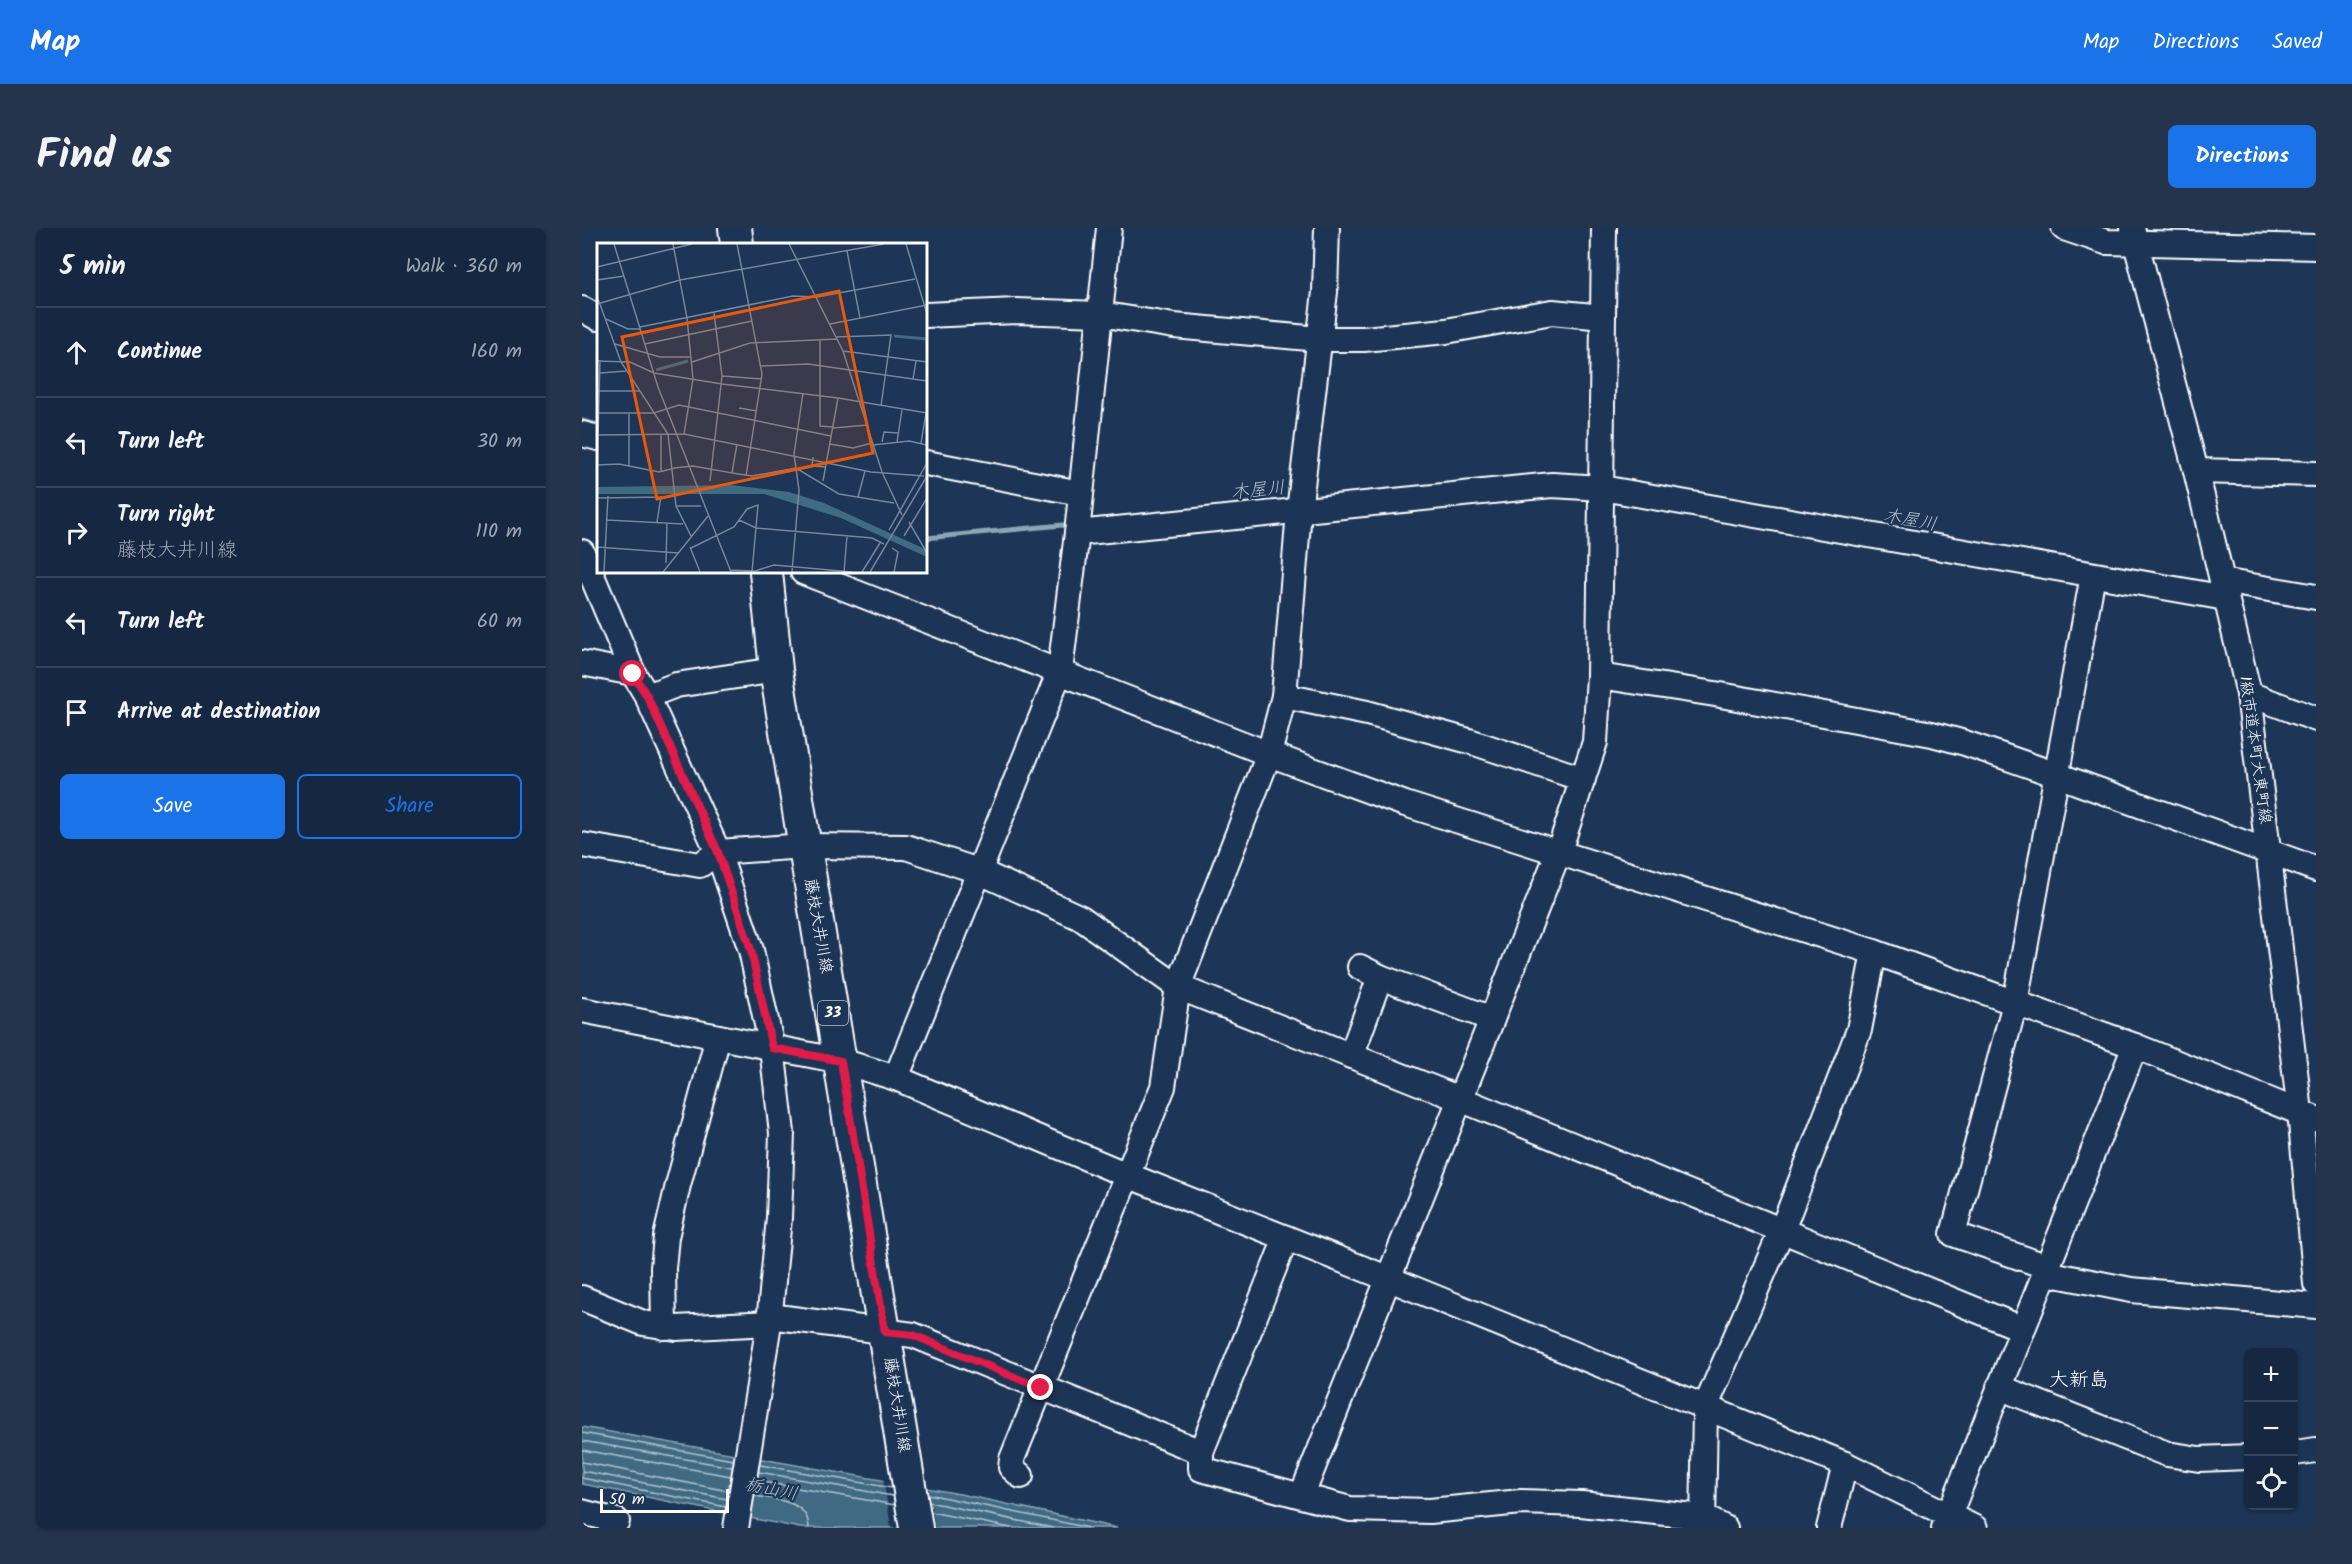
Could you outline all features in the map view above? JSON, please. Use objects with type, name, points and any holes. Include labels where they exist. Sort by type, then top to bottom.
[{"type":"main road","points":[[735,228],[737,243]]},
{"type":"main road","name":"藤枝大井川線","points":[[766,573],[776,670],[916,1528]]},
{"type":"street","points":[[896,1078],[1060,671],[1109,228]]},
{"type":"street","points":[[1021,1476],[1011,1467],[1012,1459],[1163,1086],[1178,987],[1269,754],[1284,696],[1300,504],[1325,292],[1327,228]]},
{"type":"street","points":[[1302,1495],[1559,851],[1595,742],[1599,676],[1604,228]]},
{"type":"street","points":[[2064,228],[2106,242],[2134,236],[2316,247]]},
{"type":"street","name":"1級市道本町大東町線","points":[[2134,236],[2196,471],[2249,694],[2269,852],[2308,1116],[2316,1284]]},
{"type":"street","points":[[582,309],[597,317]]},
{"type":"street","points":[[927,315],[1016,311],[1100,314],[1174,326],[1320,339],[1364,339],[1446,331],[1552,312],[1603,317]]},
{"type":"street","points":[[582,434],[597,438]]},
{"type":"street","points":[[927,463],[1078,517],[1300,504],[1552,485],[1602,488],[2093,575],[2316,597]]},
{"type":"street","points":[[2196,471],[2316,474]]},
{"type":"street","points":[[582,552],[633,674],[647,696],[718,852],[751,950],[772,1048],[782,1133],[779,1218],[770,1319],[736,1528]]},
{"type":"street","points":[[806,573],[1269,754],[1405,804],[1874,952],[2135,1046],[2308,1116]]},
{"type":"street","points":[[2093,575],[2015,1003],[1953,1234],[2047,1270],[2131,1290],[2316,1306]]},
{"type":"street","points":[[582,663],[633,674]]},
{"type":"street","points":[[647,696],[676,685],[776,670]]},
{"type":"street","points":[[1599,676],[1715,693],[1932,734],[2057,775],[2316,869]]},
{"type":"street","points":[[2249,694],[2316,719]]},
{"type":"street","points":[[1284,696],[1367,713],[1469,741],[1583,779]]},
{"type":"street","points":[[582,845],[700,865],[718,852],[804,846],[906,847],[978,871],[1081,918],[1178,987],[1460,1099],[2023,1329]]},
{"type":"street","points":[[1703,1523],[1705,1408],[1782,1230],[1859,1030],[1874,952]]},
{"type":"street","points":[[1351,1056],[1370,972],[1492,1019]]},
{"type":"street","points":[[582,1010],[841,1061],[896,1078],[1127,1175],[1845,1464],[1946,1521],[1975,1528]]},
{"type":"street","points":[[664,1327],[663,1268],[666,1237],[718,1037]]},
{"type":"street","points":[[1946,1521],[2135,1046]]},
{"type":"street","points":[[1286,1238],[1201,1452],[1202,1469],[1350,1509],[1430,1511],[1533,1503],[1581,1504],[1725,1528]]},
{"type":"street","points":[[582,1298],[643,1323],[676,1329],[770,1319],[913,1335],[1201,1452]]},
{"type":"street","points":[[2000,1387],[2167,1454],[2199,1459],[2244,1457]]},
{"type":"street","points":[[2298,1452],[2316,1450]]},
{"type":"street","points":[[1829,1528],[1845,1464]]},
{"type":"street","points":[[582,1512],[617,1519]]},
{"type":"water","name":"栃山川","points":[[582,1427],[960,1494],[1117,1528],[800,1528],[582,1484]]},
{"type":"pier","points":[[883,1477],[928,1485],[935,1528],[891,1528]]},
{"type":"waterway","name":"木屋川","points":[[582,421],[597,425]]},
{"type":"waterway","name":"木屋川","points":[[927,538],[1073,524]]},
{"type":"district","name":"大新島","points":[[2079,1381]]},
{"type":"route","points":[[633,674],[647,696],[718,852],[751,950],[772,1048],[841,1061],[885,1332],[913,1335],[1041,1388]]}]
